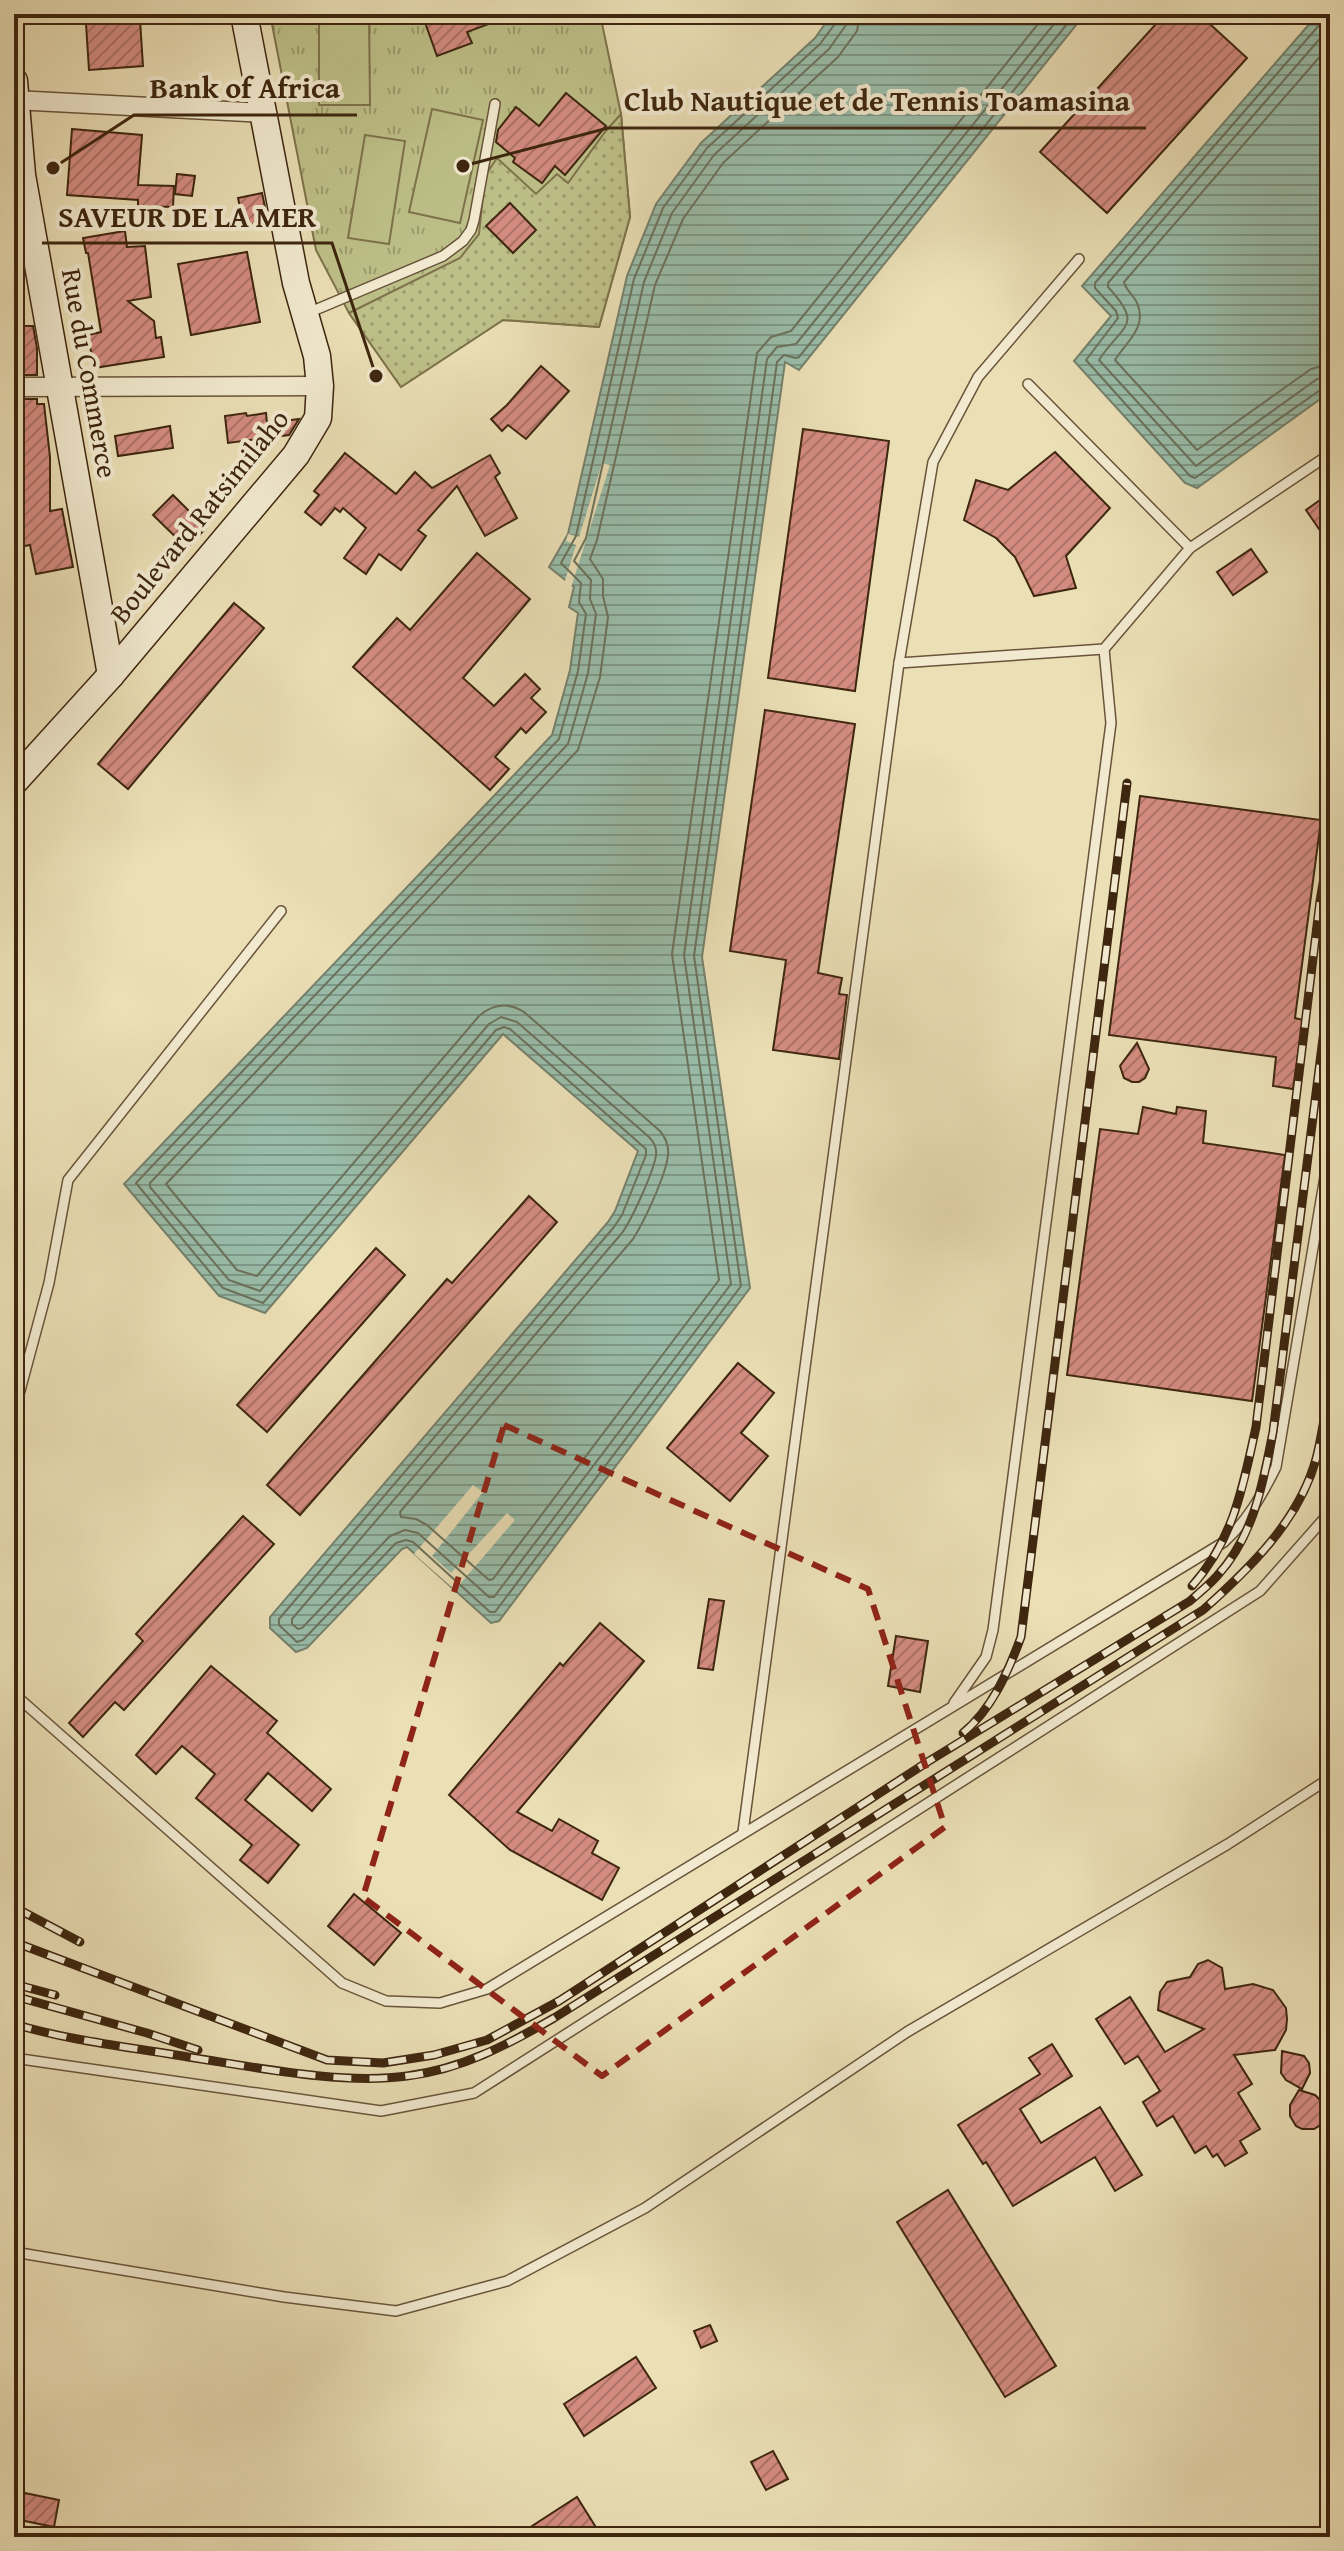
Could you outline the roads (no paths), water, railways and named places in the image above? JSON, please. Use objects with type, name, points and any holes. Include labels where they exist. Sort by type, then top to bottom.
[{"type":"main road","name":"Boulevard Ratsimilaho","points":[[14,782],[111,675],[296,455],[318,418],[320,386],[317,356],[296,283],[244,14]]},
{"type":"main road","name":"Rue du Commerce","points":[[15,94],[22,175],[111,675]]},
{"type":"street","points":[[15,94],[265,113]]},
{"type":"street","points":[[14,387],[320,386]]},
{"type":"lane","points":[[304,314],[443,256],[463,241],[474,220],[495,104]]},
{"type":"lane","points":[[743,1832],[899,663],[933,462],[978,377],[1079,259]]},
{"type":"lane","points":[[1028,384],[1190,548]]},
{"type":"lane","points":[[899,663],[1104,649],[1190,548],[1330,454]]},
{"type":"lane","points":[[952,1706],[986,1657],[993,1630],[1111,723],[1104,649]]},
{"type":"lane","points":[[14,1413],[49,1283],[68,1180],[281,911]]},
{"type":"lane","points":[[14,1694],[342,1983],[386,2001],[440,2003],[487,1989],[1224,1542],[1238,1529],[1259,1502],[1276,1467],[1330,1147]]},
{"type":"lane","points":[[14,2058],[381,2111],[474,2093],[1260,1591],[1330,1512]]},
{"type":"lane","points":[[14,2252],[284,2297],[396,2311],[507,2281],[645,2208],[907,2032],[1228,1844],[1330,1778]]},
{"type":"water","points":[[832,14],[1085,14],[799,370],[785,362],[702,957],[750,1288],[499,1621],[491,1623],[407,1547],[307,1648],[296,1652],[270,1628],[270,1617],[608,1222],[638,1151],[503,1034],[265,1313],[219,1296],[124,1184],[552,735],[570,670],[578,613],[569,607],[574,587],[549,567],[568,534],[627,276],[656,204],[701,143],[815,38]]},
{"type":"water","points":[[1318,14],[1330,14],[1330,392],[1197,488],[1185,483],[1074,361],[1111,316],[1082,286]]},
{"type":"railway","points":[[963,1733],[991,1701],[1021,1637],[1127,783]]},
{"type":"railway","points":[[1192,1586],[1218,1550],[1227,1531],[1241,1491],[1256,1427],[1320,901],[1330,842]]},
{"type":"railway","points":[[14,1942],[327,2060],[383,2063],[434,2055],[487,2040],[559,2001],[929,1761],[1190,1601],[1217,1576],[1240,1544],[1255,1508],[1265,1470],[1273,1432],[1330,983]]},
{"type":"railway","points":[[14,2024],[122,2047],[326,2077],[381,2078],[427,2073],[465,2062],[501,2046],[554,2018],[1203,1610],[1254,1561],[1298,1503],[1316,1459],[1330,1392]]},
{"type":"railway","points":[[14,1907],[80,1942]]},
{"type":"railway","points":[[14,1984],[55,1995]]},
{"type":"railway","points":[[14,1996],[198,2050]]},
{"type":"place","name":"Club Nautique et de Tennis Toamasina","points":[[463,166]]},
{"type":"place","name":"Bank of Africa","points":[[53,168]]},
{"type":"place","name":"SAVEUR DE LA MER","points":[[376,376]]}]
